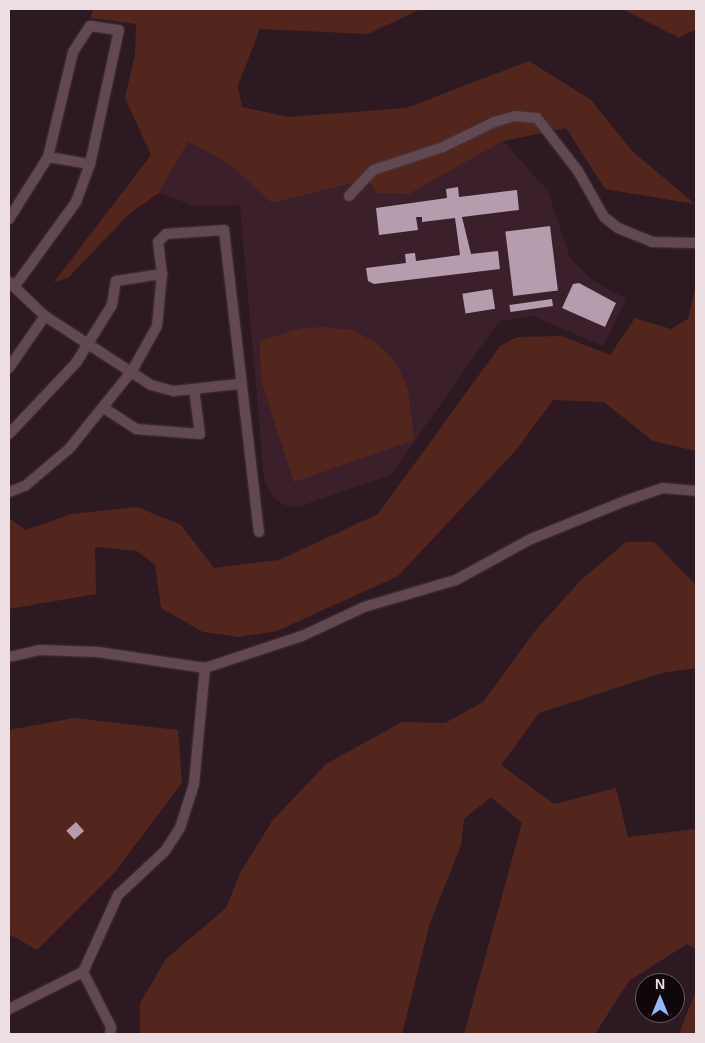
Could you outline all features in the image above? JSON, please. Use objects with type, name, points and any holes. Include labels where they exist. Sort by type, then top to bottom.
[{"type":"street","points":[[9,219],[48,157],[73,52],[90,26],[119,30],[90,164],[76,202],[12,284],[45,316],[88,341],[151,385],[174,391],[239,384]]},
{"type":"street","points":[[349,196],[373,170],[443,147],[494,122],[515,116],[538,118],[578,171],[604,217],[618,228],[652,242],[696,243]]},
{"type":"street","points":[[48,157],[90,164]]},
{"type":"street","points":[[9,492],[25,486],[69,449],[132,371],[157,326],[162,274],[158,242],[166,234],[224,230],[239,384],[259,532]]},
{"type":"street","points":[[9,434],[50,394],[88,341],[112,306],[116,281],[162,274]]},
{"type":"street","points":[[9,368],[45,316]]},
{"type":"street","points":[[104,408],[136,428],[200,434],[194,389]]},
{"type":"street","points":[[9,657],[39,650],[98,652],[206,668],[302,636],[364,607],[456,580],[591,514],[663,488],[696,491]]},
{"type":"street","points":[[9,1010],[83,972],[118,895],[165,851],[190,806],[206,668]]},
{"type":"street","points":[[83,972],[110,1027],[110,1034]]},
{"type":"shaded area","points":[[94,9],[421,9],[368,34],[260,29],[238,85],[242,107],[288,117],[406,108],[529,61],[591,100],[632,151],[695,204],[605,189],[566,128],[503,141],[409,194],[376,193],[368,179],[272,203],[228,163],[188,142],[159,193],[130,213],[68,278],[54,282],[151,155],[125,98],[135,54],[136,24],[90,18]]},
{"type":"shaded area","points":[[622,9],[696,9],[696,29],[679,38]]},
{"type":"shaded area","points":[[503,141],[548,191],[570,258],[592,280],[626,299],[603,346],[532,316],[499,321],[391,475],[298,507],[284,505],[273,497],[264,479],[240,205],[195,206],[159,193],[188,142],[228,163],[272,203],[368,179],[409,194]]},
{"type":"shaded area","points":[[696,283],[696,451],[653,441],[604,402],[553,400],[517,449],[398,576],[277,631],[239,637],[203,632],[161,608],[155,565],[137,551],[95,547],[96,594],[9,609],[9,518],[26,530],[71,514],[137,507],[181,525],[214,568],[279,560],[378,514],[500,346],[517,337],[562,336],[610,355],[635,318],[671,329],[688,319]]},
{"type":"shaded area","points":[[325,327],[353,330],[375,342],[396,362],[408,389],[414,440],[294,482],[262,384],[259,341],[302,328]]},
{"type":"shaded area","points":[[626,542],[654,542],[696,585],[696,668],[662,673],[539,713],[501,765],[554,804],[616,788],[628,837],[696,829],[696,949],[687,944],[642,973],[635,973],[635,977],[629,981],[595,1034],[464,1034],[522,823],[491,797],[464,819],[461,845],[430,923],[402,1034],[140,1034],[140,1003],[166,959],[226,908],[240,873],[272,821],[326,764],[402,722],[445,723],[483,702],[535,631],[581,580]]},
{"type":"shaded area","points":[[74,718],[178,730],[182,783],[114,873],[37,950],[9,934],[9,730]]},
{"type":"shaded area","points":[[696,990],[696,1034],[679,1034],[683,1023],[685,1023]]},
{"type":"building","points":[[458,187],[459,197],[517,190],[519,210],[462,217],[471,254],[498,251],[500,269],[374,284],[368,281],[366,268],[406,263],[405,254],[415,253],[416,261],[460,255],[455,218],[422,222],[422,217],[416,217],[418,230],[379,235],[376,208],[447,198],[446,189]]},
{"type":"building","points":[[550,226],[558,291],[513,296],[505,231]]},
{"type":"building","points":[[579,283],[616,303],[605,327],[562,308],[573,284]]},
{"type":"building","points":[[492,289],[495,309],[465,313],[462,294]]},
{"type":"building","points":[[552,299],[553,306],[510,312],[509,305]]},
{"type":"building","points":[[76,822],[84,831],[74,840],[66,831]]}]
